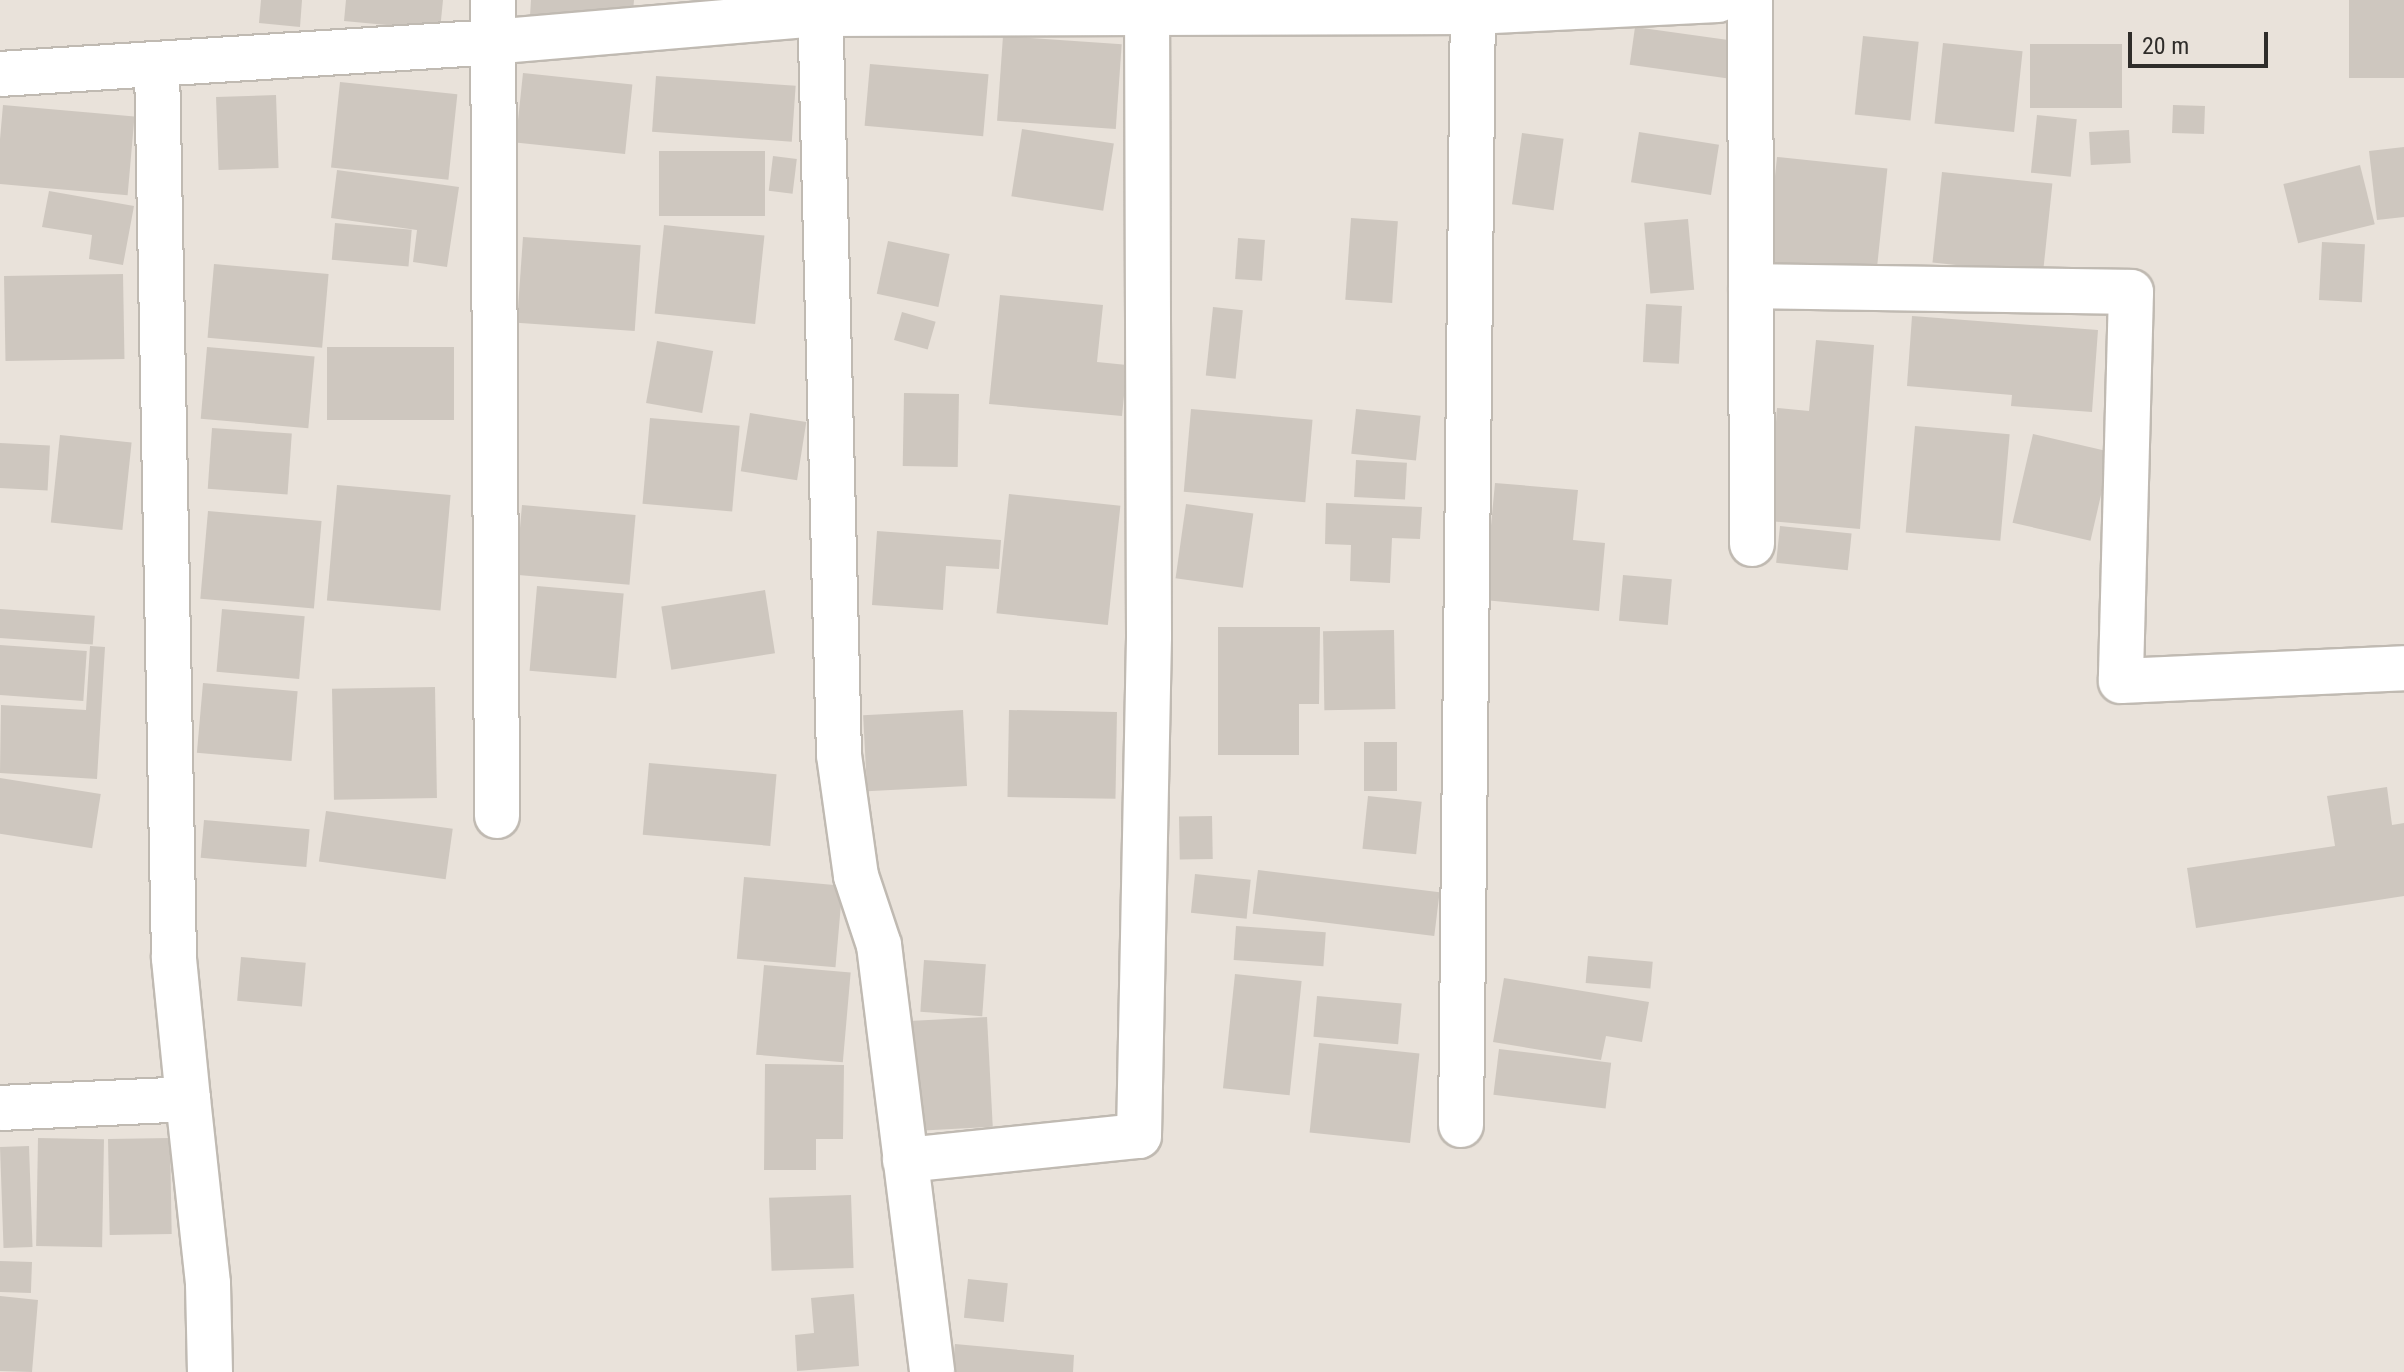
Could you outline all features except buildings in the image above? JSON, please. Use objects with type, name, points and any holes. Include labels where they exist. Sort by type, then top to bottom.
[{"type":"street","points":[[0,74],[157,66],[492,21],[819,7],[1473,6],[1718,0]]},
{"type":"street","points":[[1750,0],[1752,544]]},
{"type":"street","points":[[905,1160],[1139,1136],[1149,636],[1147,5]]},
{"type":"street","points":[[1461,1125],[1473,6]]},
{"type":"street","points":[[819,7],[839,755],[856,876],[879,945],[932,1372]]},
{"type":"street","points":[[492,21],[497,816]]},
{"type":"street","points":[[157,66],[174,958],[208,1284],[210,1372]]},
{"type":"street","points":[[1751,286],[2131,292],[2121,681],[2404,668]]},
{"type":"street","points":[[0,1108],[188,1099]]}]
